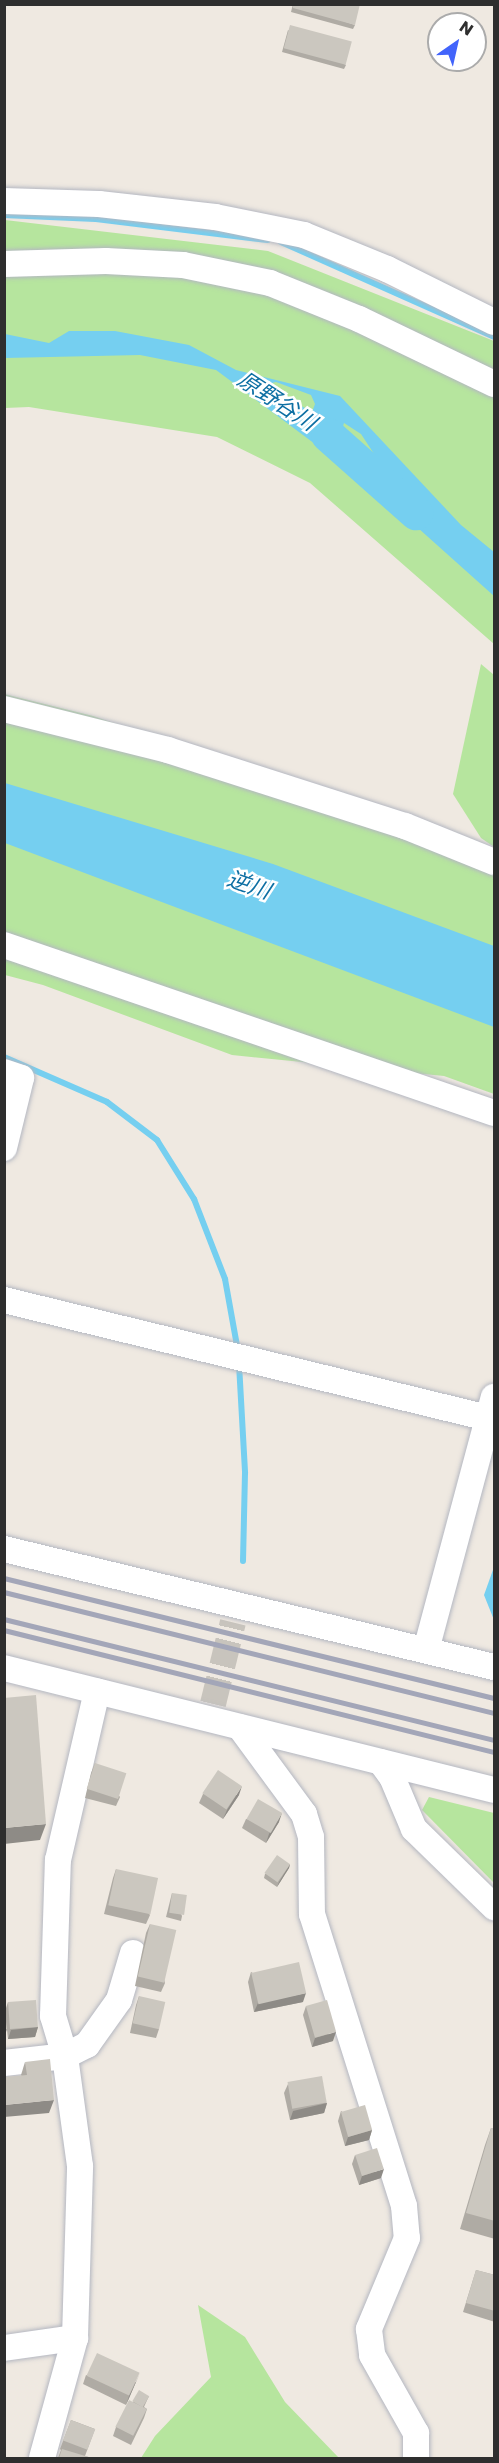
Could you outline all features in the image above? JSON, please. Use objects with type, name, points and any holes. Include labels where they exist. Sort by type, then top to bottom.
[{"type":"street","points":[[4,201],[99,204],[215,217],[304,235],[387,269],[495,322]]},
{"type":"street","points":[[4,264],[106,261],[183,265],[270,283],[359,319],[495,384]]},
{"type":"street","points":[[4,709],[168,750],[405,826],[495,862]]},
{"type":"street","points":[[4,945],[495,1113]]},
{"type":"street","points":[[4,1071],[21,1078],[4,1148]]},
{"type":"street","points":[[4,1300],[492,1416],[426,1650]]},
{"type":"street","points":[[4,1549],[235,1613],[426,1650],[495,1667]]},
{"type":"street","points":[[4,1668],[97,1691],[211,1711],[240,1726],[495,1790]]},
{"type":"street","points":[[42,2458],[75,2338],[80,2166],[65,2056],[53,2016],[58,1860],[97,1691]]},
{"type":"street","points":[[240,1726],[304,1814],[311,1838],[312,1914],[404,2206],[407,2238],[369,2329],[372,2355],[416,2433],[416,2458]]},
{"type":"street","points":[[381,1762],[392,1777],[414,1829],[495,1907]]},
{"type":"street","points":[[4,2062],[65,2056],[87,2045],[103,2027],[119,2000],[133,1953]]},
{"type":"street","points":[[4,2348],[75,2338]]},
{"type":"green space","points":[[5,220],[268,251],[494,341],[494,644],[310,483],[217,437],[29,407],[5,408]]},
{"type":"green space","points":[[481,664],[494,675],[494,847],[481,838],[453,794]]},
{"type":"green space","points":[[4,694],[93,716],[328,795],[494,862],[494,1094],[444,1076],[232,1055],[43,985],[5,975]]},
{"type":"green space","points":[[429,1797],[494,1813],[494,1883],[422,1810]]},
{"type":"green space","points":[[198,2305],[245,2337],[285,2402],[339,2458],[141,2458],[155,2436],[211,2377]]},
{"type":"water","points":[[69,331],[115,331],[189,345],[236,370],[340,396],[461,525],[494,552],[494,596],[370,485],[216,370],[140,355],[5,358],[5,334],[49,343]],"holes":[[[276,382],[311,395],[315,404],[312,412],[264,385]],[[344,423],[361,434],[386,472],[381,485],[341,433]]]},
{"type":"water","name":"逆川","points":[[5,783],[273,864],[494,946],[494,1027],[5,843]]},
{"type":"water","points":[[494,1567],[494,1620],[484,1595]]},
{"type":"building","points":[[293,4],[360,4],[355,25],[293,8]]},
{"type":"building","points":[[290,25],[352,42],[346,65],[284,48]]},
{"type":"building","points":[[36,1695],[46,1824],[4,1828],[4,1698]]},
{"type":"building","points":[[95,1763],[126,1773],[118,1799],[87,1789]]},
{"type":"building","points":[[218,1770],[242,1786],[226,1809],[202,1793]]},
{"type":"building","points":[[258,1799],[282,1813],[271,1833],[246,1819]]},
{"type":"building","points":[[277,1855],[290,1864],[277,1882],[264,1873]]},
{"type":"building","points":[[116,1869],[158,1878],[150,1914],[108,1905]]},
{"type":"building","points":[[172,1893],[187,1895],[184,1915],[169,1913]]},
{"type":"building","points":[[150,1924],[176,1930],[164,1983],[138,1977]]},
{"type":"building","points":[[299,1962],[306,1993],[258,2004],[251,1973]]},
{"type":"building","points":[[139,1996],[165,2002],[159,2029],[133,2023]]},
{"type":"building","points":[[36,2000],[38,2027],[10,2029],[8,2002]]},
{"type":"building","points":[[327,2000],[336,2032],[315,2038],[306,2006]]},
{"type":"building","points":[[4,2009],[7,2029],[4,2029]]},
{"type":"building","points":[[50,2059],[54,2100],[4,2105],[4,2077],[27,2075],[25,2062]]},
{"type":"building","points":[[322,2076],[327,2103],[292,2109],[288,2082]]},
{"type":"building","points":[[365,2105],[372,2130],[348,2137],[341,2112]]},
{"type":"building","points":[[491,2128],[495,2129],[495,2221],[466,2213]]},
{"type":"building","points":[[377,2148],[384,2169],[362,2176],[355,2155]]},
{"type":"building","points":[[476,2270],[495,2275],[495,2311],[466,2303]]},
{"type":"building","points":[[97,2353],[140,2373],[129,2396],[86,2376]]},
{"type":"building","points":[[139,2390],[149,2396],[143,2407],[132,2401]]},
{"type":"building","points":[[129,2400],[147,2409],[133,2436],[115,2427]]},
{"type":"building","points":[[71,2420],[95,2429],[87,2450],[63,2441]]},
{"type":"building","points":[[62,2449],[92,2458],[59,2458]]},
{"type":"waterway","points":[[4,215],[96,219],[268,240]]},
{"type":"waterway","points":[[281,242],[494,337]]},
{"type":"waterway","name":"原野谷川","points":[[328,435],[416,513]]},
{"type":"waterway","points":[[4,1057],[107,1102],[157,1140],[194,1199],[225,1279],[238,1351]]},
{"type":"waterway","points":[[239,1364],[245,1473],[243,1561]]},
{"type":"tunnel","points":[[213,1704],[233,1622]]},
{"type":"railway","points":[[4,1578],[494,1698]]},
{"type":"railway","points":[[4,1592],[494,1713]]},
{"type":"railway","points":[[4,1619],[494,1740]]},
{"type":"railway","points":[[4,1630],[494,1752]]}]
